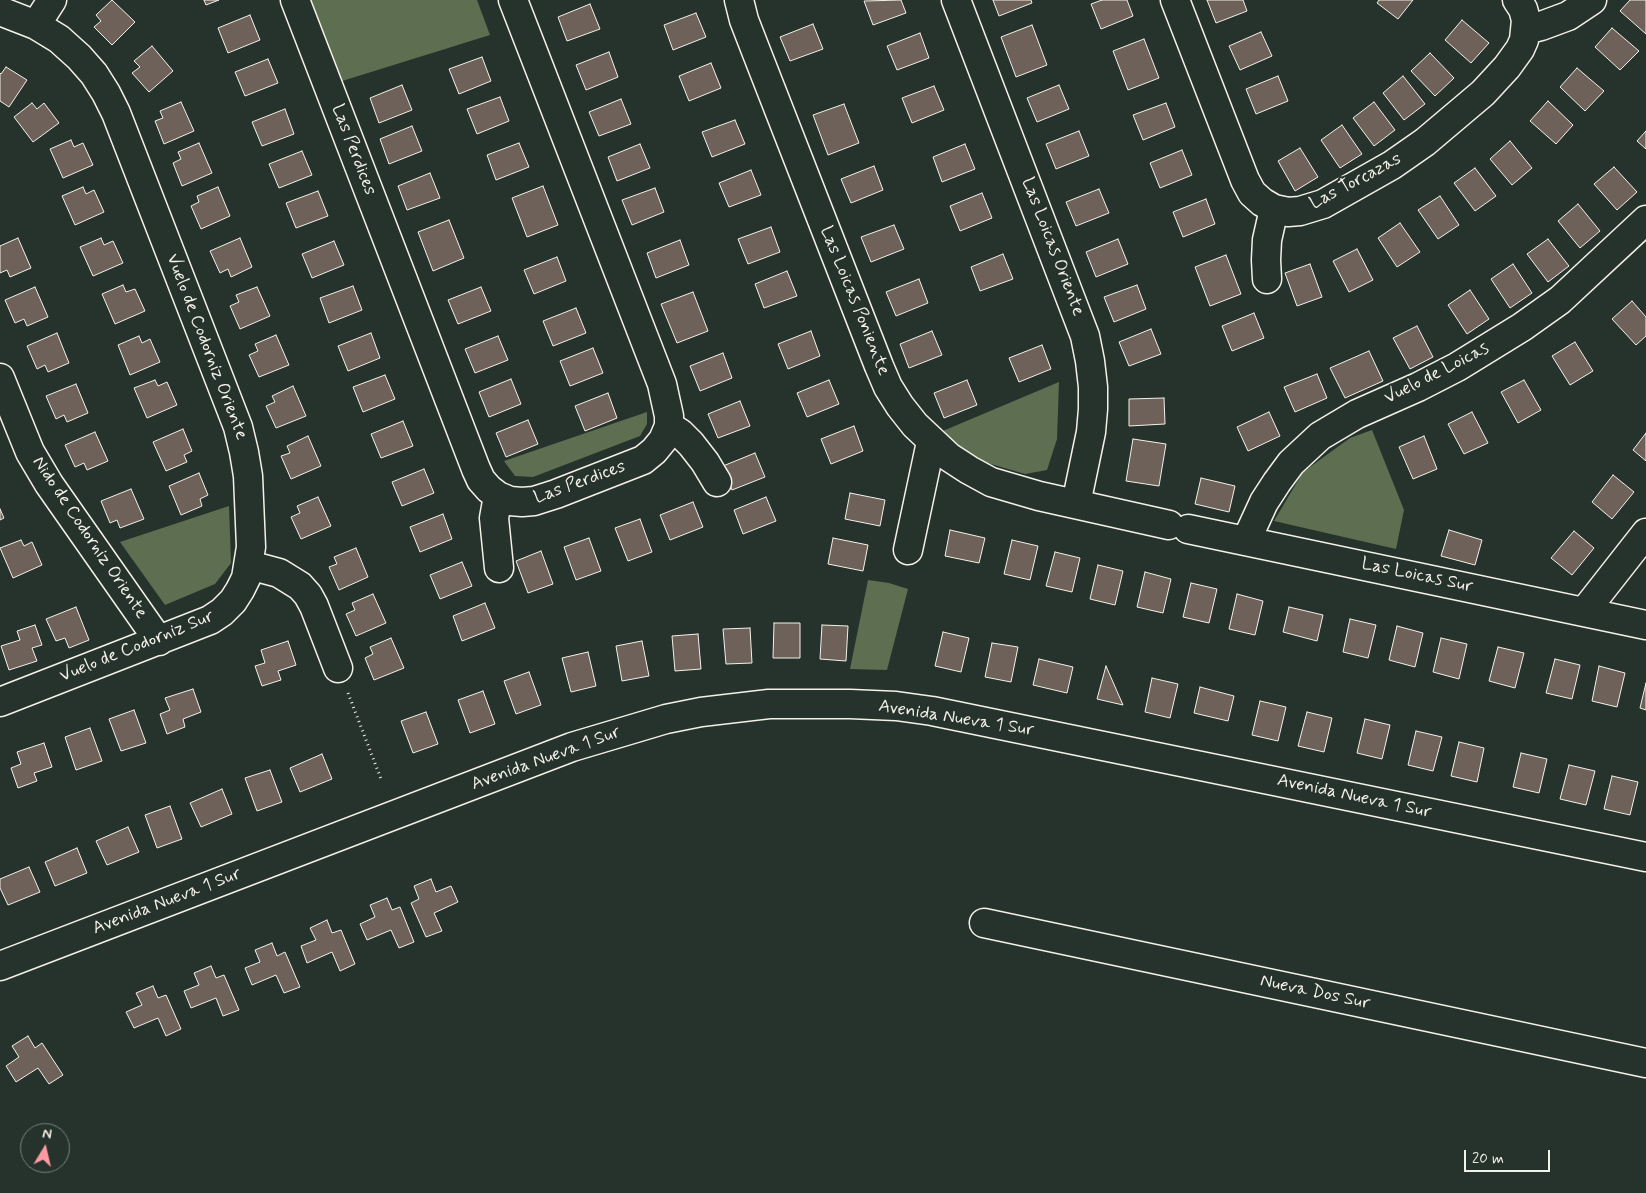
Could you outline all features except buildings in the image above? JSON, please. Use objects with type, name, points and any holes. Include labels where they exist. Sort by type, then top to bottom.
[{"type":"street","points":[[36,25],[52,0]]},
{"type":"street","name":"Las Perdices","points":[[296,0],[481,480],[498,496],[522,502],[534,501],[643,460],[663,440],[669,426]]},
{"type":"street","points":[[513,0],[662,384],[668,406],[669,426],[680,433],[691,444],[705,462],[716,482]]},
{"type":"street","name":"Las Loicas Poniente","points":[[739,0],[744,20],[878,366],[888,388],[900,406],[931,442],[969,470],[991,482],[1076,504]]},
{"type":"street","name":"Las Loicas Oriente","points":[[956,0],[1085,336],[1093,387],[1093,409],[1091,432],[1076,504]]},
{"type":"street","name":"Las Torcazas","points":[[1175,0],[1252,193],[1274,209],[1288,212],[1300,212],[1322,204],[1364,183],[1412,151],[1456,117],[1495,81],[1520,49],[1526,30]]},
{"type":"street","points":[[1517,0],[1526,20],[1526,30],[1568,16],[1592,0]]},
{"type":"street","name":"Vuelo de Codorniz Oriente","points":[[0,11],[36,25],[59,39],[79,56],[94,74],[116,113],[238,427],[248,476],[251,547],[249,565]]},
{"type":"street","points":[[1267,279],[1267,240],[1274,209]]},
{"type":"street","name":"Vuelo de Loicas","points":[[1246,541],[1261,508],[1291,462],[1320,436],[1357,414],[1418,387],[1456,367],[1522,327],[1560,300],[1646,220]]},
{"type":"street","name":"Nido de Codorniz Oriente","points":[[0,378],[30,452],[49,484],[159,641]]},
{"type":"street","points":[[908,550],[931,442]]},
{"type":"street","points":[[498,496],[494,518],[499,568]]},
{"type":"street","name":"Las Loicas Sur","points":[[1076,504],[1646,625]]},
{"type":"street","points":[[1584,612],[1646,533]]},
{"type":"street","points":[[249,565],[279,573],[300,586],[308,595],[338,668]]},
{"type":"street","name":"Vuelo de Codorniz Sur","points":[[0,702],[210,620],[233,601],[246,578],[249,565]]},
{"type":"street","name":"Avenida Nueva 1 Sur","points":[[0,966],[572,747],[666,719],[701,712],[769,704],[850,704],[896,706],[932,711],[1646,857]]},
{"type":"street","name":"Nueva Dos Sur","points":[[984,923],[1646,1063]]},
{"type":"path","points":[[338,668],[381,779]]},
{"type":"green space","points":[[309,0],[477,0],[490,35],[339,82]]},
{"type":"green space","points":[[1059,382],[1057,439],[1047,470],[1025,474],[967,457],[938,433]]},
{"type":"green space","points":[[647,412],[647,424],[640,436],[533,477],[515,476],[504,461]]},
{"type":"green space","points":[[1372,430],[1404,510],[1396,549],[1274,521],[1303,472],[1350,438]]},
{"type":"green space","points":[[229,506],[231,563],[215,584],[165,605],[120,542]]},
{"type":"green space","points":[[868,580],[889,583],[908,589],[887,670],[850,669]]}]
